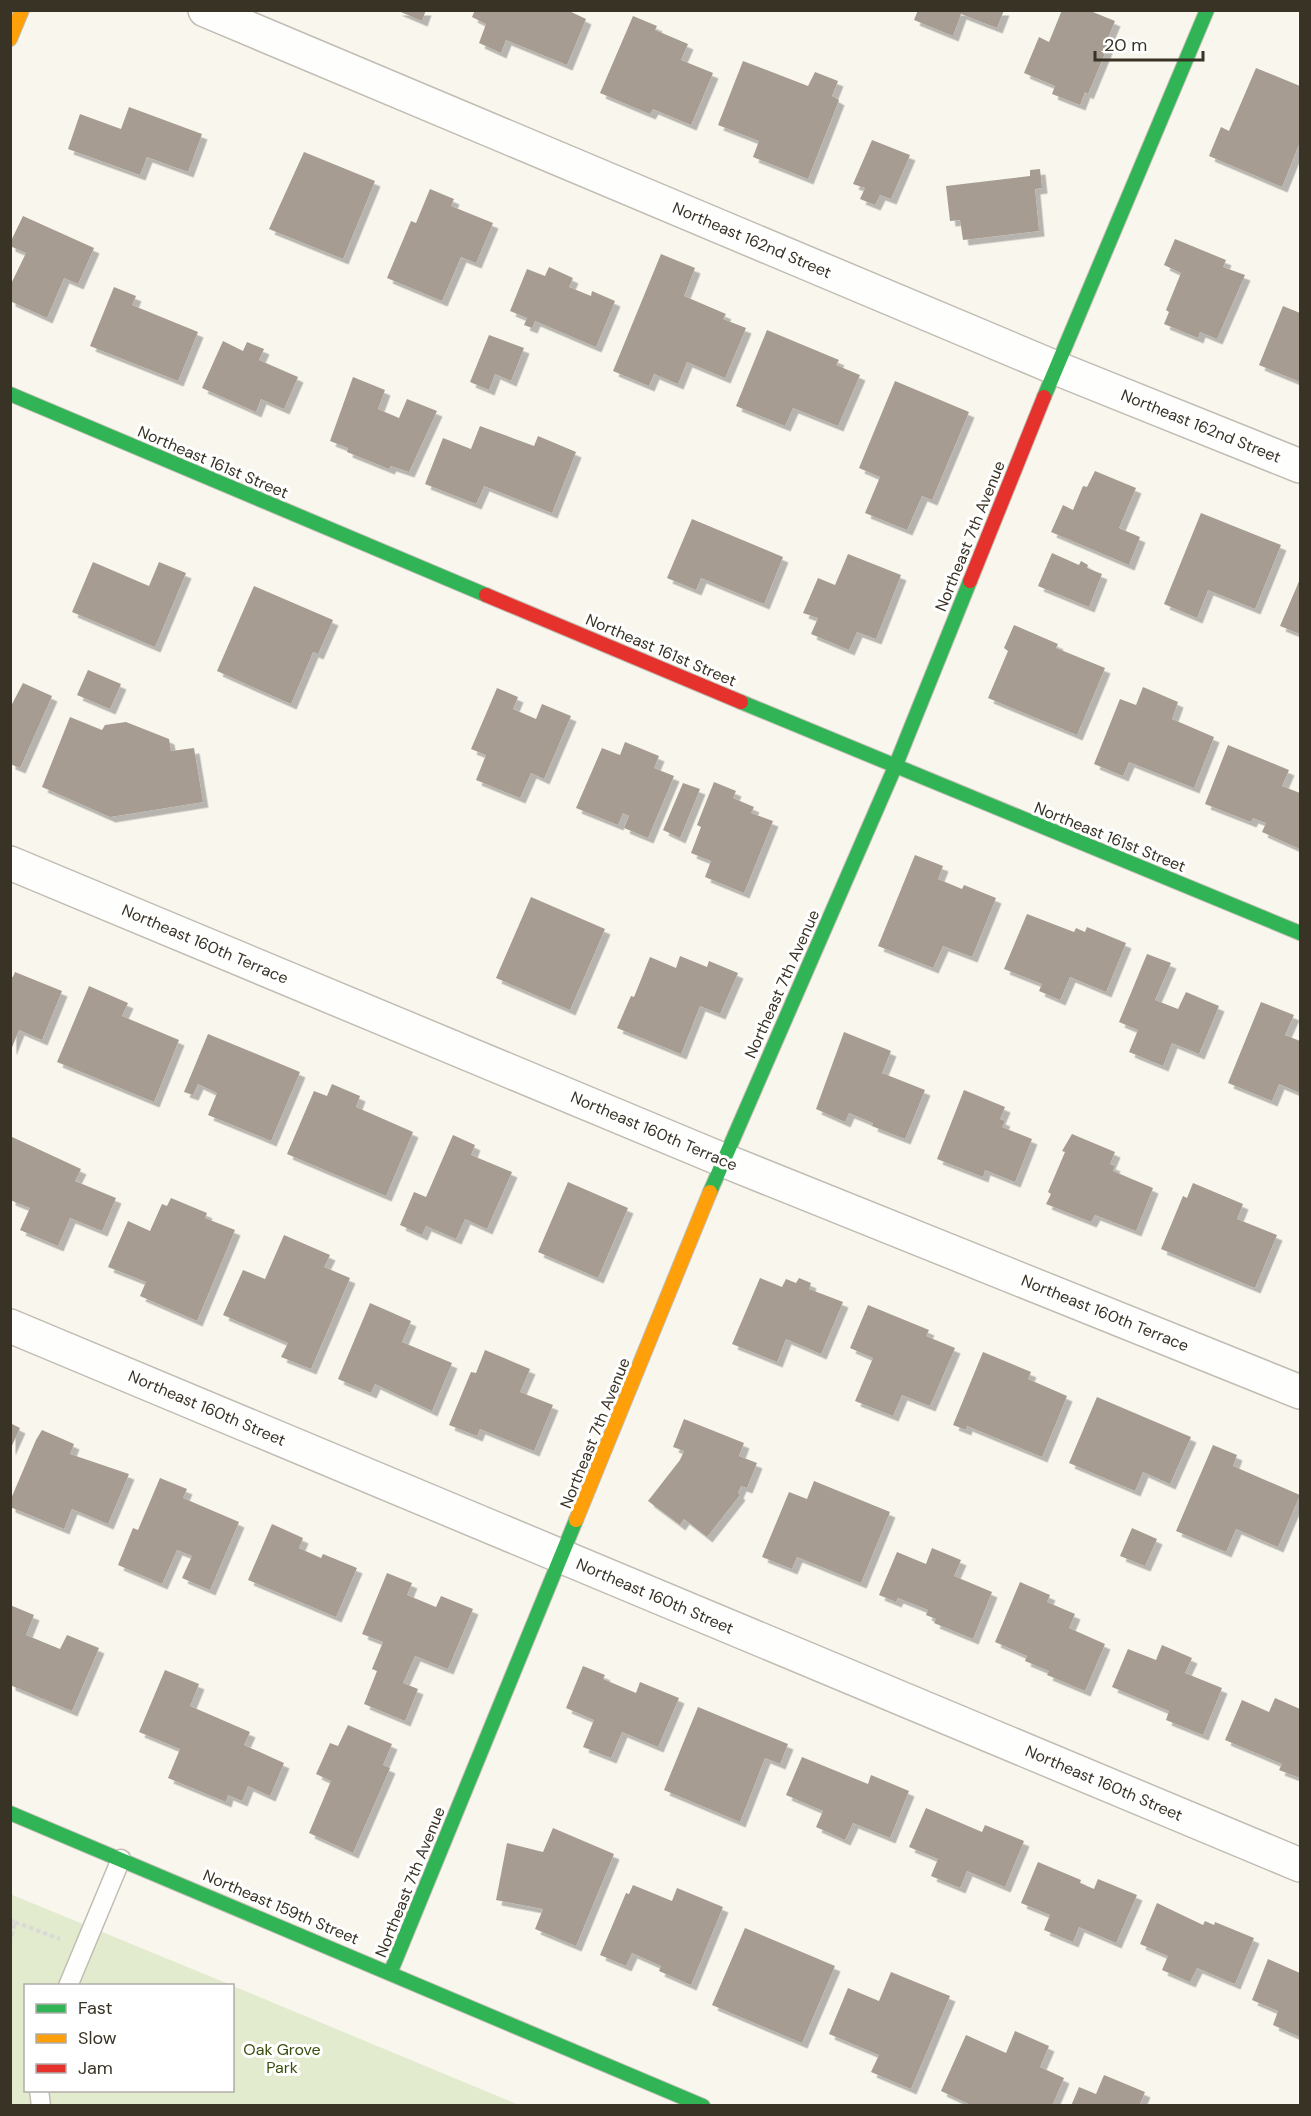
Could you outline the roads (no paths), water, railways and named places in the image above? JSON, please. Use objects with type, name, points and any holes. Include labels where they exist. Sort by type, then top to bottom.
[{"type":"street","points":[[10,39],[22,10]]},
{"type":"street","name":"Northeast 162nd Street","points":[[205,10],[1056,368],[1300,466]]},
{"type":"street","name":"Northeast 7th Avenue","points":[[391,1971],[723,1160],[895,767],[1056,368],[1207,10]]},
{"type":"street","name":"Northeast 161st Street","points":[[10,394],[895,767],[1300,933]]},
{"type":"street","name":"Northeast 160th Terrace","points":[[10,863],[723,1160],[1300,1392]]},
{"type":"street","name":"Northeast 160th Street","points":[[10,1326],[1300,1865]]},
{"type":"street","name":"Northeast 159th Street","points":[[10,1813],[391,1971],[703,2106]]},
{"type":"lane","points":[[69,1984],[121,1858]]},
{"type":"park label","name":"Oak Grove Park","points":[[282,2058]]}]
